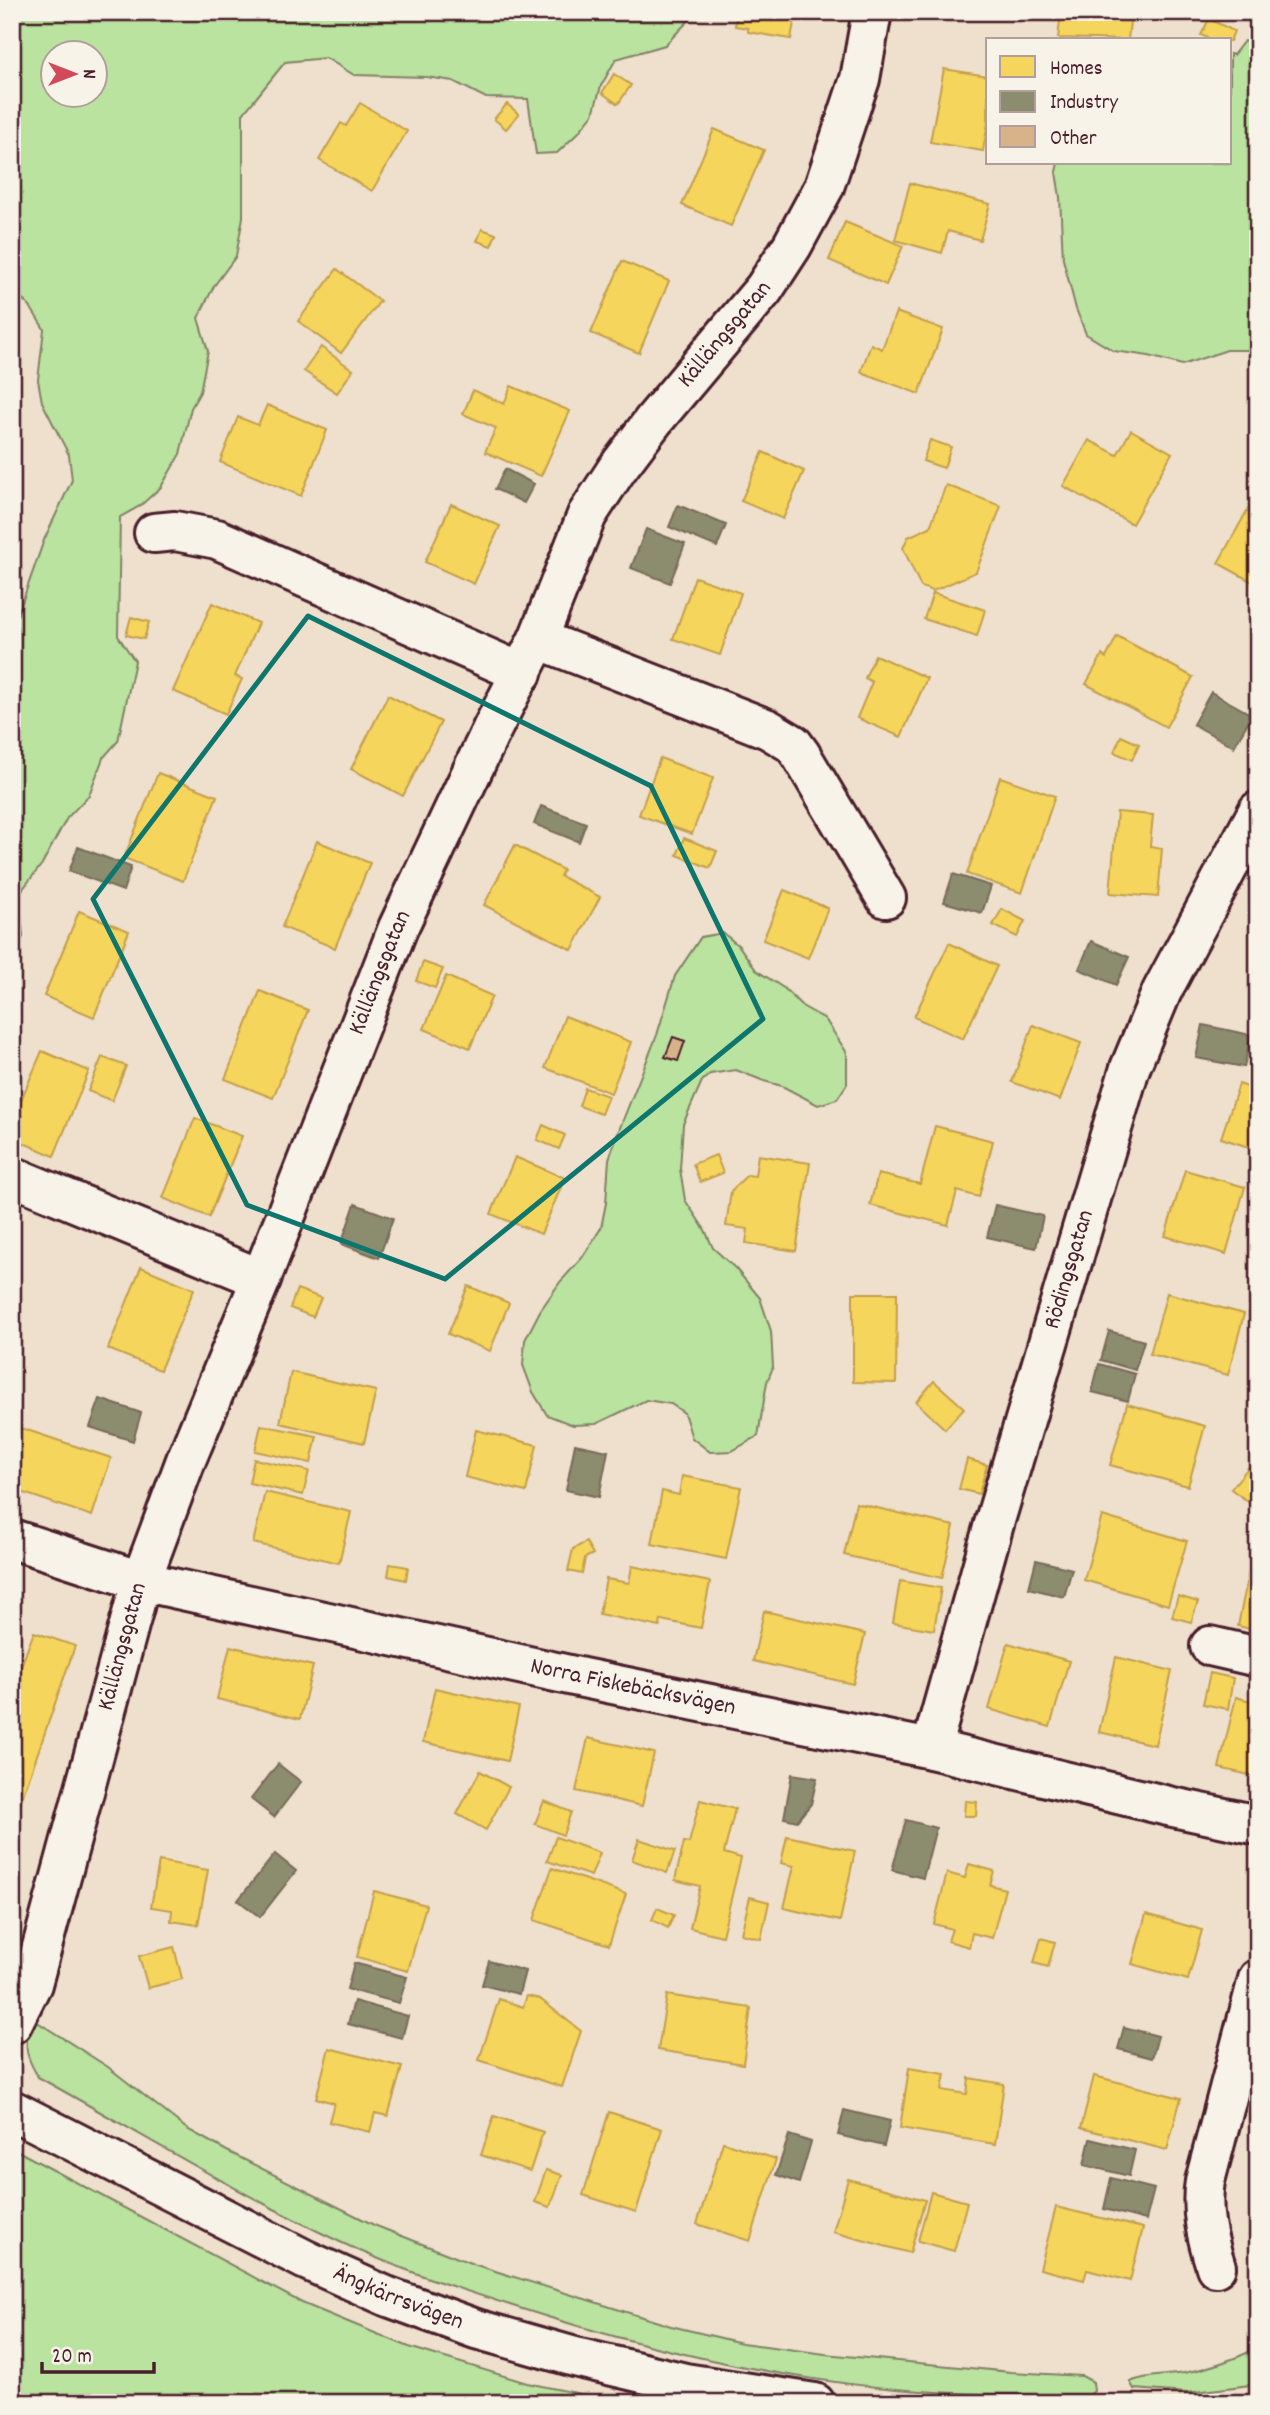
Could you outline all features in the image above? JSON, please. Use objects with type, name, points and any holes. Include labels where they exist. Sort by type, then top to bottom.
[{"type":"street","name":"Källängsgatan","points":[[12,2024],[32,1984],[141,1581],[186,1460],[261,1279],[398,928],[492,729],[538,639],[583,525],[605,486],[676,393],[764,289],[813,208],[835,159],[860,79],[872,12]]},
{"type":"street","points":[[154,533],[175,531],[217,539],[522,673]]},
{"type":"street","points":[[538,639],[768,729],[793,744],[818,781],[886,898]]},
{"type":"street","name":"Rödingsgatan","points":[[931,1749],[993,1524],[1130,1068],[1162,991],[1258,811]]},
{"type":"street","points":[[12,1176],[261,1279]]},
{"type":"street","name":"Norra Fiskebäcksvägen","points":[[12,1539],[141,1581],[583,1678],[931,1749],[1258,1825]]},
{"type":"street","points":[[1210,1646],[1258,1657]]},
{"type":"street","points":[[1216,2267],[1206,2237],[1201,2202],[1258,1979]]},
{"type":"street","name":"Ängkärrsvägen","points":[[12,2110],[306,2260],[386,2296],[437,2315],[575,2357],[673,2380],[815,2403]]},
{"type":"highlighted area","points":[[308,616],[651,786],[763,1019],[445,1279],[247,1205],[93,899]]},
{"type":"green space","points":[[12,12],[697,12],[665,45],[616,59],[601,86],[593,114],[557,153],[536,154],[528,99],[486,98],[453,81],[426,77],[354,75],[326,58],[285,62],[243,114],[243,217],[236,256],[214,286],[198,318],[208,351],[200,392],[191,408],[180,454],[161,487],[140,506],[120,517],[118,636],[135,661],[118,741],[103,758],[89,795],[67,818],[42,864],[19,894],[23,937],[12,953],[12,631],[44,540],[72,480],[69,455],[42,402],[38,380],[44,329],[31,308],[12,288]]},
{"type":"green space","points":[[1244,41],[1258,46],[1258,353],[1251,350],[1227,350],[1182,365],[1149,356],[1114,351],[1086,334],[1076,309],[1063,259],[1056,172],[1058,164],[1232,164],[1233,55]]},
{"type":"green space","points":[[723,933],[739,946],[756,970],[785,989],[802,1006],[825,1019],[847,1053],[847,1084],[837,1099],[818,1105],[782,1086],[736,1070],[710,1074],[702,1081],[683,1124],[680,1169],[685,1200],[705,1230],[713,1248],[736,1269],[760,1298],[771,1331],[773,1367],[767,1382],[758,1436],[732,1451],[710,1452],[692,1438],[684,1413],[671,1404],[646,1400],[596,1424],[573,1425],[547,1415],[533,1392],[523,1365],[525,1340],[540,1311],[560,1282],[582,1258],[601,1228],[609,1159],[657,1035],[675,976],[701,937]]},
{"type":"green space","points":[[39,2023],[108,2067],[187,2129],[374,2225],[473,2264],[671,2326],[742,2343],[825,2354],[1082,2376],[1093,2382],[1094,2391],[1089,2396],[956,2393],[903,2390],[784,2374],[649,2346],[448,2285],[360,2251],[300,2222],[38,2077],[26,2046],[29,2025]]},
{"type":"green space","points":[[12,2148],[302,2303],[409,2347],[527,2383],[625,2403],[12,2403]]},
{"type":"green space","points":[[1258,2348],[1258,2384],[1187,2393],[1134,2389],[1130,2382],[1203,2369]]},
{"type":"building: Homes","points":[[737,12],[796,12],[791,39],[748,32],[748,28],[735,26]]},
{"type":"building: Homes","points":[[932,12],[982,12],[982,18]]},
{"type":"building: Homes","points":[[1061,12],[1131,12],[1128,38],[1058,38]]},
{"type":"building: Homes","points":[[1209,19],[1234,31],[1231,38],[1208,38],[1201,35]]},
{"type":"building: Homes","points":[[944,69],[986,76],[986,134],[983,151],[930,142]]},
{"type":"building: Homes","points":[[614,74],[631,85],[618,104],[602,93]]},
{"type":"building: Homes","points":[[360,103],[407,131],[372,191],[319,160],[341,123],[346,126]]},
{"type":"building: Homes","points":[[507,104],[519,114],[506,129],[494,119]]},
{"type":"building: Homes","points":[[714,129],[764,150],[731,226],[682,205]]},
{"type":"building: Homes","points":[[910,183],[990,204],[980,240],[948,231],[942,253],[895,240]]},
{"type":"building: Homes","points":[[845,222],[903,246],[886,285],[829,260]]},
{"type":"building: Homes","points":[[482,229],[496,234],[491,246],[477,241]]},
{"type":"building: Homes","points":[[622,261],[669,281],[639,353],[591,333]]},
{"type":"building: Homes","points":[[337,269],[380,301],[341,353],[298,321]]},
{"type":"building: Homes","points":[[896,312],[943,329],[919,394],[861,372],[871,344],[882,349]]},
{"type":"building: Homes","points":[[321,347],[353,370],[337,393],[304,371]]},
{"type":"building: Homes","points":[[511,386],[570,411],[541,476],[485,452],[496,428],[463,414],[473,390],[504,404]]},
{"type":"building: Homes","points":[[267,405],[327,430],[301,496],[220,462],[238,417],[258,425]]},
{"type":"building: Homes","points":[[1131,430],[1172,453],[1132,524],[1063,486],[1089,440],[1117,455]]},
{"type":"building: Homes","points":[[930,440],[951,447],[944,468],[923,461]]},
{"type":"building: Homes","points":[[763,452],[804,471],[783,519],[741,501]]},
{"type":"building: Homes","points":[[946,485],[1001,506],[976,572],[933,591],[921,587],[903,548],[908,537],[930,527]]},
{"type":"building: Homes","points":[[1258,491],[1258,585],[1218,563]]},
{"type":"building: Homes","points":[[451,504],[500,526],[474,584],[425,562]]},
{"type":"building: Homes","points":[[695,577],[741,593],[720,655],[673,639]]},
{"type":"building: Homes","points":[[933,593],[985,610],[977,636],[924,619]]},
{"type":"building: Homes","points":[[212,603],[258,623],[235,676],[242,679],[226,714],[173,691]]},
{"type":"building: Homes","points":[[131,617],[149,622],[144,639],[126,635]]},
{"type":"building: Homes","points":[[1117,636],[1193,677],[1166,727],[1086,684],[1102,655],[1106,658]]},
{"type":"building: Homes","points":[[875,655],[927,678],[901,737],[857,718],[872,682],[865,678]]},
{"type":"building: Homes","points":[[388,695],[441,722],[403,796],[351,769]]},
{"type":"building: Homes","points":[[1121,736],[1139,744],[1132,760],[1114,752]]},
{"type":"building: Homes","points":[[660,758],[713,778],[692,834],[639,815]]},
{"type":"building: Homes","points":[[158,773],[217,796],[183,881],[124,858]]},
{"type":"building: Homes","points":[[1000,777],[1055,796],[1022,893],[967,874]]},
{"type":"building: Homes","points":[[1117,812],[1153,815],[1150,846],[1162,848],[1158,897],[1110,893]]},
{"type":"building: Homes","points":[[684,838],[717,851],[710,868],[677,855]]},
{"type":"building: Homes","points":[[317,841],[370,863],[335,948],[282,927]]},
{"type":"building: Homes","points":[[515,845],[563,870],[560,876],[600,897],[572,950],[484,905]]},
{"type":"building: Homes","points":[[784,890],[828,908],[808,958],[763,940]]},
{"type":"building: Homes","points":[[1002,909],[1025,921],[1017,937],[993,925]]},
{"type":"building: Homes","points":[[79,911],[129,931],[94,1017],[44,996]]},
{"type":"building: Homes","points":[[949,943],[997,966],[963,1039],[914,1017]]},
{"type":"building: Homes","points":[[423,962],[443,969],[435,988],[416,981]]},
{"type":"building: Homes","points":[[446,976],[492,996],[470,1048],[424,1029]]},
{"type":"building: Homes","points":[[260,991],[308,1010],[273,1098],[225,1079]]},
{"type":"building: Homes","points":[[565,1016],[631,1042],[611,1093],[545,1068]]},
{"type":"building: Homes","points":[[1033,1025],[1081,1043],[1060,1100],[1012,1082]]},
{"type":"building: Homes","points":[[42,1051],[89,1071],[54,1156],[12,1138],[12,1121]]},
{"type":"building: Homes","points":[[102,1057],[126,1066],[112,1101],[88,1091]]},
{"type":"building: Homes","points":[[1239,1084],[1258,1091],[1258,1150],[1221,1138]]},
{"type":"building: Homes","points":[[585,1088],[608,1096],[601,1114],[579,1106]]},
{"type":"building: Homes","points":[[195,1118],[242,1136],[209,1217],[163,1198]]},
{"type":"building: Homes","points":[[543,1125],[565,1135],[559,1149],[537,1140]]},
{"type":"building: Homes","points":[[935,1126],[993,1141],[979,1197],[957,1191],[948,1225],[870,1205],[878,1174],[920,1184]]},
{"type":"building: Homes","points":[[716,1155],[723,1173],[700,1182],[693,1164]]},
{"type":"building: Homes","points":[[758,1155],[810,1163],[796,1251],[746,1243],[748,1229],[726,1226],[731,1191],[747,1175],[755,1176]]},
{"type":"building: Homes","points":[[515,1157],[565,1178],[541,1234],[491,1214]]},
{"type":"building: Homes","points":[[1185,1170],[1245,1187],[1226,1254],[1165,1236]]},
{"type":"building: Homes","points":[[141,1267],[194,1289],[160,1370],[108,1349]]},
{"type":"building: Homes","points":[[468,1286],[509,1303],[490,1351],[448,1334]]},
{"type":"building: Homes","points":[[297,1289],[321,1298],[313,1317],[290,1308]]},
{"type":"building: Homes","points":[[853,1293],[897,1293],[896,1383],[853,1382]]},
{"type":"building: Homes","points":[[1167,1293],[1244,1314],[1228,1375],[1150,1354]]},
{"type":"building: Homes","points":[[291,1372],[376,1391],[364,1443],[280,1423]]},
{"type":"building: Homes","points":[[934,1381],[964,1408],[945,1429],[916,1402]]},
{"type":"building: Homes","points":[[1127,1404],[1205,1426],[1188,1486],[1110,1465]]},
{"type":"building: Homes","points":[[12,1425],[111,1458],[92,1516],[12,1489]]},
{"type":"building: Homes","points":[[261,1425],[317,1436],[311,1463],[255,1451]]},
{"type":"building: Homes","points":[[476,1430],[537,1445],[526,1492],[465,1477]]},
{"type":"building: Homes","points":[[1258,1455],[1258,1509],[1231,1489]]},
{"type":"building: Homes","points":[[254,1459],[309,1471],[303,1495],[249,1483]]},
{"type":"building: Homes","points":[[967,1459],[987,1465],[979,1494],[959,1489]]},
{"type":"building: Homes","points":[[682,1476],[741,1487],[726,1559],[652,1544],[662,1491],[679,1495]]},
{"type":"building: Homes","points":[[265,1492],[351,1512],[339,1563],[253,1543]]},
{"type":"building: Homes","points":[[856,1503],[954,1526],[942,1578],[844,1555]]},
{"type":"building: Homes","points":[[1102,1516],[1187,1541],[1168,1605],[1084,1580]]},
{"type":"building: Homes","points":[[586,1542],[593,1554],[585,1558],[582,1574],[568,1571],[573,1549]]},
{"type":"building: Homes","points":[[390,1564],[408,1567],[406,1580],[388,1576]]},
{"type":"building: Homes","points":[[632,1566],[710,1582],[701,1628],[661,1620],[660,1627],[599,1614],[606,1579],[629,1583]]},
{"type":"building: Homes","points":[[1249,1571],[1258,1573],[1258,1631],[1238,1626]]},
{"type":"building: Homes","points":[[900,1581],[941,1588],[934,1630],[893,1623]]},
{"type":"building: Homes","points":[[1178,1596],[1198,1602],[1191,1622],[1172,1617]]},
{"type":"building: Homes","points":[[764,1611],[865,1634],[853,1684],[753,1661]]},
{"type":"building: Homes","points":[[34,1632],[75,1646],[12,1827],[12,1690]]},
{"type":"building: Homes","points":[[1008,1643],[1069,1661],[1050,1727],[989,1709]]},
{"type":"building: Homes","points":[[230,1646],[313,1666],[300,1719],[217,1699]]},
{"type":"building: Homes","points":[[1116,1657],[1172,1671],[1155,1745],[1099,1732]]},
{"type":"building: Homes","points":[[1210,1673],[1233,1678],[1228,1709],[1203,1704]]},
{"type":"building: Homes","points":[[435,1688],[519,1707],[507,1761],[423,1742]]},
{"type":"building: Homes","points":[[1236,1697],[1258,1703],[1258,1777],[1219,1768]]},
{"type":"building: Homes","points":[[588,1738],[654,1753],[642,1806],[576,1791]]},
{"type":"building: Homes","points":[[480,1771],[509,1787],[486,1830],[457,1814]]},
{"type":"building: Homes","points":[[700,1800],[735,1809],[724,1853],[741,1858],[722,1936],[690,1928],[700,1886],[675,1880],[684,1842],[689,1843]]},
{"type":"building: Homes","points":[[544,1801],[571,1812],[563,1835],[535,1824]]},
{"type":"building: Homes","points":[[965,1801],[977,1802],[976,1816],[964,1816]]},
{"type":"building: Homes","points":[[787,1836],[855,1851],[840,1921],[784,1908],[794,1866],[781,1863]]},
{"type":"building: Homes","points":[[556,1837],[600,1853],[591,1876],[547,1861]]},
{"type":"building: Homes","points":[[639,1839],[675,1851],[667,1873],[632,1860]]},
{"type":"building: Homes","points":[[159,1861],[208,1870],[198,1925],[171,1921],[172,1910],[151,1907]]},
{"type":"building: Homes","points":[[969,1864],[994,1871],[990,1885],[1005,1889],[992,1938],[972,1933],[969,1947],[948,1941],[952,1929],[934,1924],[947,1873],[965,1878]]},
{"type":"building: Homes","points":[[552,1868],[626,1894],[609,1945],[534,1920]]},
{"type":"building: Homes","points":[[374,1891],[426,1905],[408,1971],[357,1957]]},
{"type":"building: Homes","points":[[750,1897],[769,1902],[761,1939],[741,1934]]},
{"type":"building: Homes","points":[[657,1908],[674,1915],[668,1928],[652,1920]]},
{"type":"building: Homes","points":[[1146,1914],[1202,1930],[1188,1980],[1132,1964]]},
{"type":"building: Homes","points":[[1041,1938],[1055,1942],[1048,1967],[1034,1963]]},
{"type":"building: Homes","points":[[174,1947],[182,1979],[148,1988],[139,1956]]},
{"type":"building: Homes","points":[[667,1995],[751,2008],[743,2064],[658,2050]]},
{"type":"building: Homes","points":[[527,1996],[540,1999],[581,2031],[562,2087],[479,2060],[499,1999],[523,2007]]},
{"type":"building: Homes","points":[[329,2048],[402,2067],[388,2116],[375,2113],[370,2132],[329,2122],[334,2103],[316,2098]]},
{"type":"building: Homes","points":[[909,2068],[945,2074],[942,2090],[967,2094],[969,2078],[1004,2084],[995,2144],[900,2128]]},
{"type":"building: Homes","points":[[1094,2076],[1181,2098],[1167,2150],[1081,2128]]},
{"type":"building: Homes","points":[[609,2112],[662,2129],[636,2212],[583,2195]]},
{"type":"building: Homes","points":[[494,2116],[543,2132],[530,2171],[481,2155]]},
{"type":"building: Homes","points":[[723,2142],[776,2159],[750,2241],[697,2224]]},
{"type":"building: Homes","points":[[546,2170],[562,2175],[550,2207],[535,2202]]},
{"type":"building: Homes","points":[[848,2179],[925,2200],[910,2253],[833,2232]]},
{"type":"building: Homes","points":[[931,2192],[967,2202],[954,2251],[918,2241]]},
{"type":"building: Homes","points":[[1056,2207],[1143,2228],[1130,2281],[1087,2270],[1084,2280],[1040,2269]]},
{"type":"building: Industry","points":[[505,469],[534,484],[524,503],[495,489]]},
{"type":"building: Industry","points":[[678,505],[726,525],[717,547],[669,527]]},
{"type":"building: Industry","points":[[646,529],[685,544],[670,583],[631,568]]},
{"type":"building: Industry","points":[[1211,692],[1252,715],[1234,747],[1193,724]]},
{"type":"building: Industry","points":[[541,806],[586,823],[579,842],[534,824]]},
{"type":"building: Industry","points":[[78,847],[131,867],[123,891],[69,871]]},
{"type":"building: Industry","points":[[953,874],[991,886],[982,913],[944,902]]},
{"type":"building: Industry","points":[[1091,941],[1129,957],[1116,985],[1079,969]]},
{"type":"building: Industry","points":[[1203,1025],[1251,1035],[1244,1067],[1196,1058]]},
{"type":"building: Industry","points":[[355,1204],[393,1218],[379,1258],[341,1244]]},
{"type":"building: Industry","points":[[995,1205],[1043,1216],[1036,1248],[987,1237]]},
{"type":"building: Industry","points":[[1109,1331],[1144,1341],[1135,1370],[1101,1360]]},
{"type":"building: Industry","points":[[1099,1364],[1135,1374],[1128,1401],[1092,1392]]},
{"type":"building: Industry","points":[[100,1399],[141,1413],[133,1441],[90,1427]]},
{"type":"building: Industry","points":[[575,1444],[608,1451],[599,1497],[566,1490]]},
{"type":"building: Industry","points":[[1036,1560],[1072,1569],[1064,1597],[1029,1588]]},
{"type":"building: Industry","points":[[278,1764],[301,1782],[274,1817],[251,1799]]},
{"type":"building: Industry","points":[[792,1774],[817,1778],[811,1804],[797,1821],[784,1818]]},
{"type":"building: Industry","points":[[906,1820],[936,1828],[923,1878],[892,1870]]},
{"type":"building: Industry","points":[[275,1854],[296,1871],[260,1917],[238,1900]]},
{"type":"building: Industry","points":[[489,1961],[525,1971],[519,1994],[482,1985]]},
{"type":"building: Industry","points":[[354,1963],[407,1977],[399,2003],[347,1989]]},
{"type":"building: Industry","points":[[354,2001],[408,2016],[402,2038],[348,2024]]},
{"type":"building: Industry","points":[[1124,2027],[1158,2036],[1152,2058],[1118,2049]]},
{"type":"building: Industry","points":[[844,2110],[890,2121],[884,2146],[838,2135]]},
{"type":"building: Industry","points":[[789,2135],[811,2142],[799,2183],[776,2175]]},
{"type":"building: Industry","points":[[1090,2139],[1135,2150],[1129,2176],[1084,2165]]},
{"type":"building: Industry","points":[[1111,2178],[1154,2189],[1146,2220],[1104,2209]]},
{"type":"building: Other","points":[[673,1037],[685,1041],[678,1061],[665,1057]]}]
